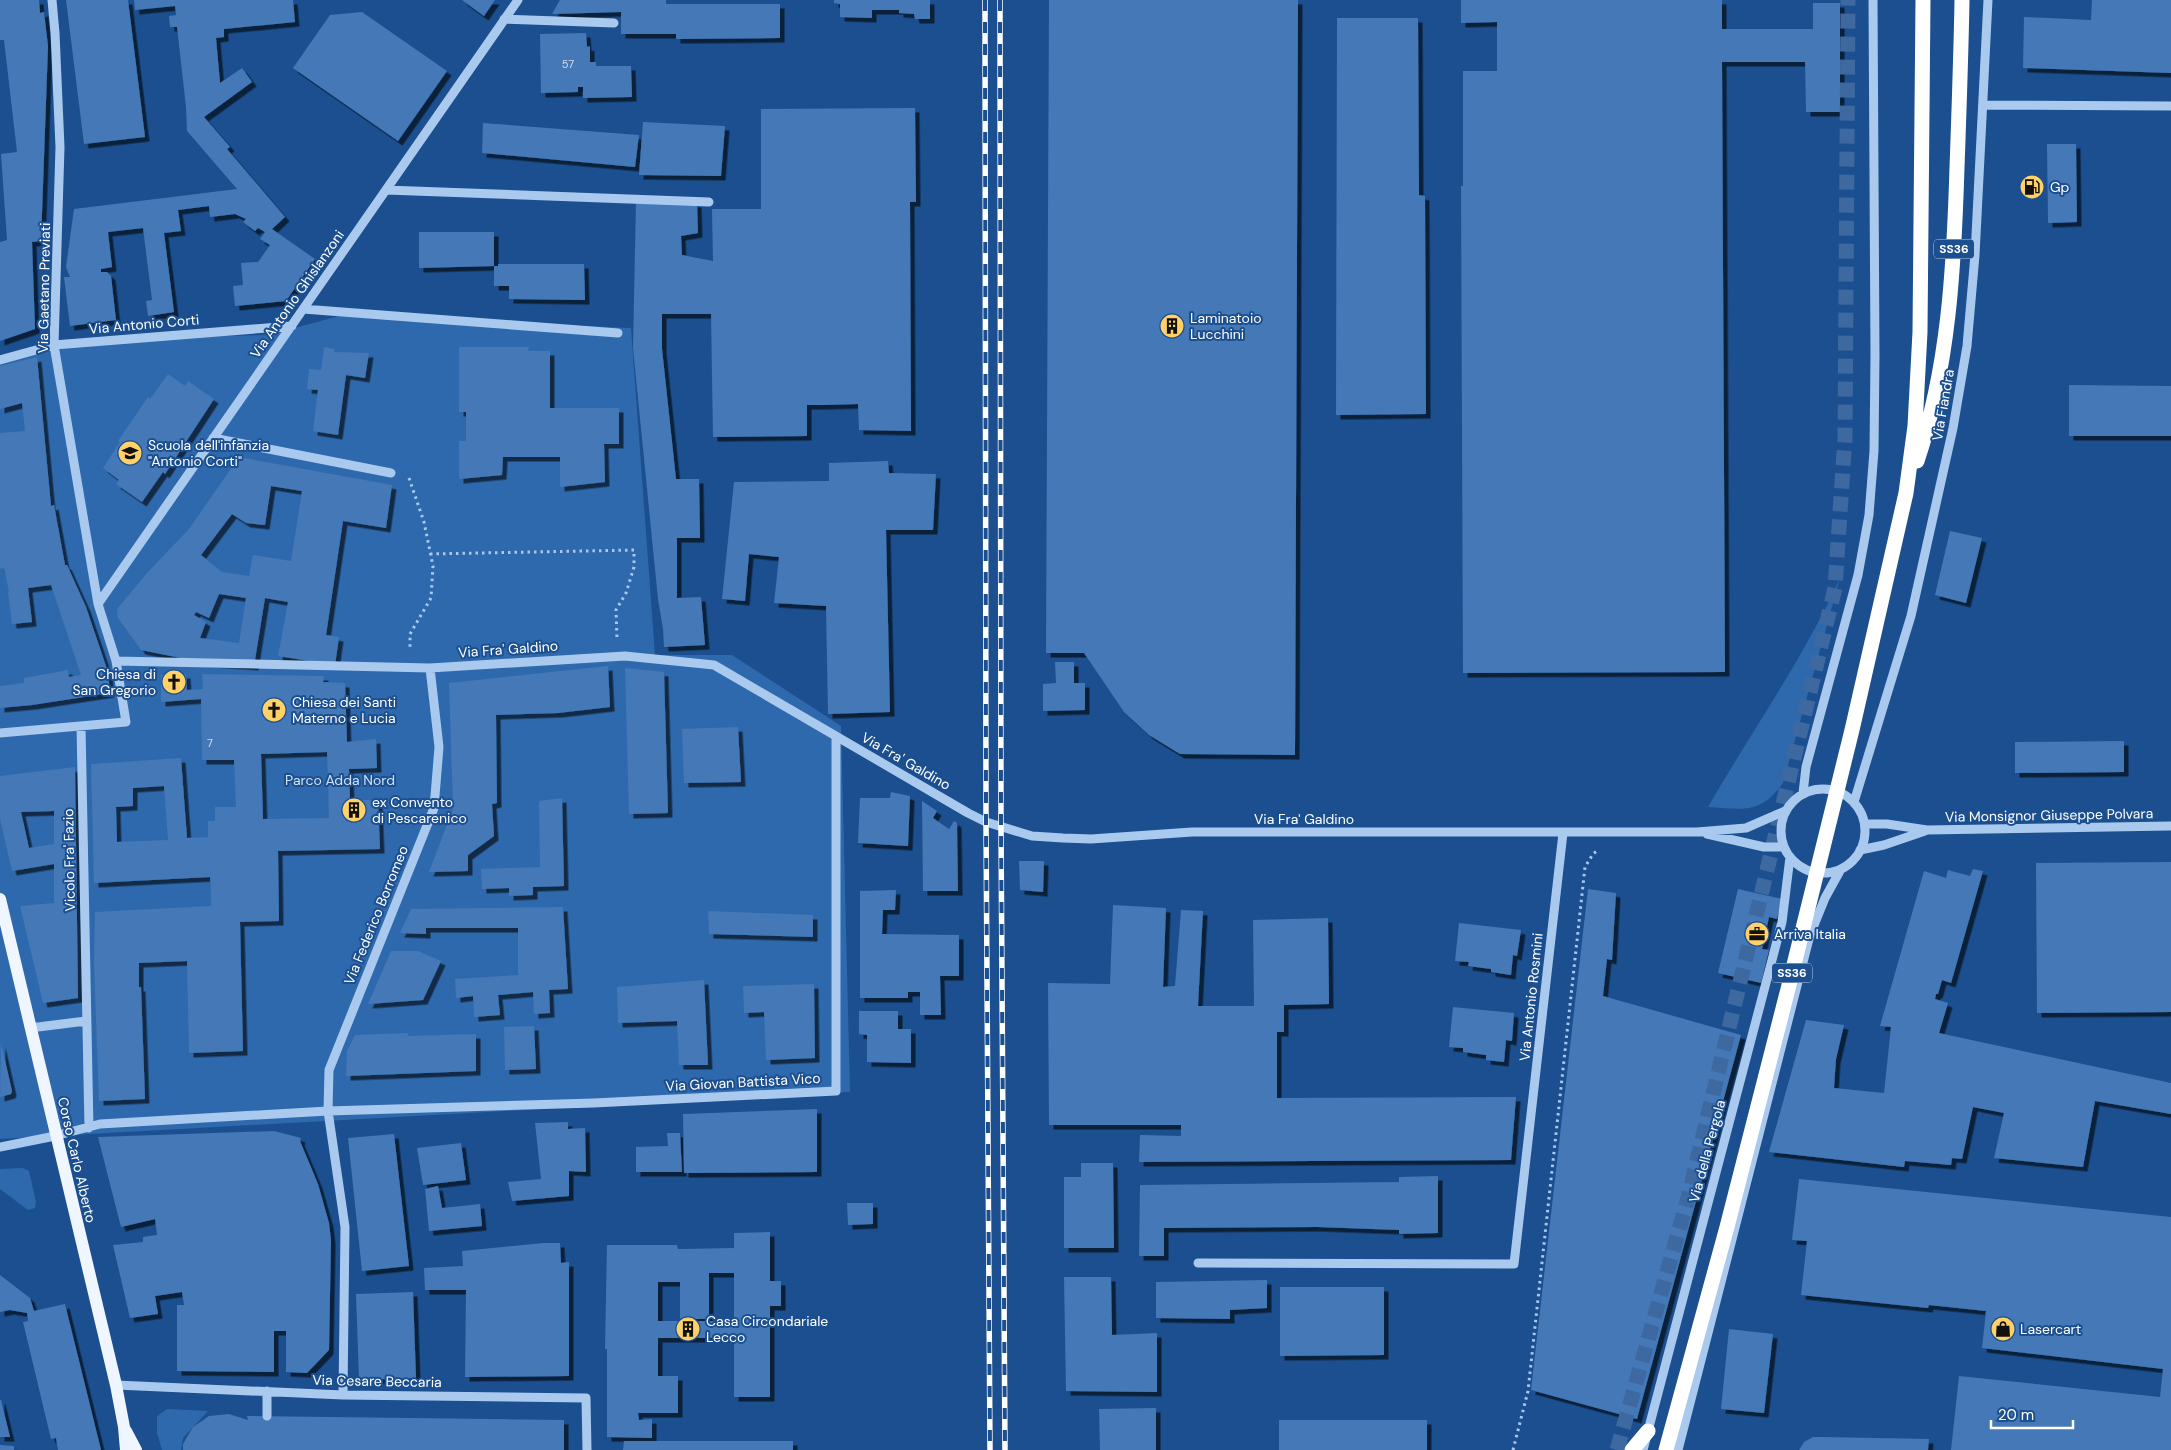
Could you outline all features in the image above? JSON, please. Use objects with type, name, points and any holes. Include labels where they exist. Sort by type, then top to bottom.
[{"type":"highway","name":"SS36","points":[[1666,1450],[1788,989],[1852,730],[1906,493],[1915,426],[1920,332],[1923,0]]},
{"type":"highway","name":"SS36","points":[[1906,493],[1926,435],[1940,374],[1950,305],[1956,223],[1962,0]]},
{"type":"highway","points":[[1632,1450],[1648,1431]]},
{"type":"main road","name":"Corso Carlo Alberto","points":[[0,899],[55,1136],[116,1385],[124,1427],[126,1450]]},
{"type":"main road","name":"Corso Carlo Alberto","points":[[124,1427],[136,1450]]},
{"type":"street","name":"Via Gaetano Previati","points":[[52,0],[56,33],[60,148],[54,345],[98,604],[116,662],[126,722],[81,726]]},
{"type":"street","name":"Via Antonio Ghislanzoni","points":[[98,604],[518,0]]},
{"type":"street","points":[[1803,793],[1806,767],[1858,575],[1869,515],[1874,451],[1875,354],[1874,0]]},
{"type":"street","name":"Via Fiandra","points":[[1854,802],[1911,616],[1953,428],[1969,328],[1975,255],[1988,0]]},
{"type":"street","points":[[504,19],[614,23]]},
{"type":"street","points":[[1983,105],[2171,106]]},
{"type":"street","points":[[386,190],[709,202]]},
{"type":"street","points":[[303,309],[618,333]]},
{"type":"street","name":"Via Antonio Corti","points":[[0,360],[54,345],[292,326]]},
{"type":"street","points":[[213,438],[391,473]]},
{"type":"street","name":"Via Fra' Galdino","points":[[116,662],[430,668],[617,656],[714,665],[980,819],[1032,836],[1091,839],[1192,832],[1697,832],[1746,828],[1785,811]]},
{"type":"street","name":"Via Federico Borromeo","points":[[343,1395],[345,1227],[328,1110],[329,1070],[434,808],[439,748],[430,668]]},
{"type":"street","points":[[0,733],[81,726]]},
{"type":"street","name":"Vicolo Fra' Fazio","points":[[81,726],[89,1128]]},
{"type":"street","name":"Via Giovan Battista Vico","points":[[328,1110],[594,1103],[836,1091],[836,737]]},
{"type":"street","points":[[1817,788],[1830,789],[1843,794],[1854,802],[1861,812],[1865,824],[1865,838],[1860,850],[1852,861],[1841,869],[1828,873],[1814,872],[1800,867],[1783,847],[1780,824],[1785,811],[1793,800],[1803,793],[1817,788]]},
{"type":"street","name":"Via Monsignor Giuseppe Polvara","points":[[1865,824],[1887,824],[1927,830],[2171,826]]},
{"type":"street","name":"Via Monsignor Giuseppe Polvara","points":[[1860,850],[1884,845],[1927,830]]},
{"type":"street","name":"Via Fra' Galdino","points":[[1697,832],[1764,846],[1783,847]]},
{"type":"street","name":"Via Antonio Rosmini","points":[[1198,1263],[1514,1264],[1563,833]]},
{"type":"street","name":"Via della Pergola","points":[[1643,1450],[1782,922],[1790,857]]},
{"type":"street","points":[[1678,1450],[1810,934],[1825,898],[1841,869]]},
{"type":"street","points":[[30,1028],[86,1021]]},
{"type":"street","points":[[0,1147],[55,1136],[100,1124],[328,1110]]},
{"type":"street","name":"Via Cesare Beccaria","points":[[116,1385],[343,1395],[586,1398],[587,1450]]},
{"type":"street","points":[[267,1392],[267,1416]]},
{"type":"path","points":[[391,473],[408,478],[424,522],[433,566],[431,598],[410,634],[411,668]]},
{"type":"path","points":[[430,554],[634,550],[634,567],[626,593],[616,610],[617,656]]},
{"type":"path","points":[[1513,1450],[1528,1391],[1585,867],[1593,854],[1604,846]]},
{"type":"green space","name":"Parco Adda Nord","points":[[339,316],[631,328],[655,655],[732,655],[841,726],[850,1092],[0,1139],[0,362],[55,340],[269,335]]},
{"type":"green space","points":[[1840,578],[1783,783],[1766,801],[1750,808],[1708,807],[1794,666]]},
{"type":"green space","points":[[23,1168],[29,1171],[36,1202],[35,1208],[28,1210],[0,1189],[0,1169]]},
{"type":"green space","points":[[167,1409],[208,1411],[183,1438],[181,1450],[162,1450],[157,1433],[157,1416]]},
{"type":"building","points":[[0,0],[39,0],[40,13],[44,12],[48,46],[41,241],[32,242],[35,329],[0,341],[0,242],[7,240],[1,154],[17,152],[4,40],[0,40]]},
{"type":"building","points":[[66,0],[128,0],[145,137],[84,144]]},
{"type":"building","points":[[134,0],[293,0],[295,22],[224,29],[224,37],[216,38],[220,83],[242,68],[252,82],[204,117],[230,147],[227,149],[285,217],[272,229],[315,259],[286,301],[235,306],[233,286],[243,285],[241,263],[258,262],[270,245],[260,239],[265,232],[258,228],[255,231],[243,222],[246,219],[235,214],[210,217],[209,206],[178,210],[181,231],[164,233],[174,312],[148,316],[146,301],[152,300],[143,228],[108,232],[112,267],[101,269],[101,272],[107,272],[111,276],[116,320],[70,326],[64,277],[70,277],[66,267],[74,209],[237,189],[187,131],[177,27],[170,27],[169,16],[176,15],[175,6],[135,10]]},
{"type":"building","points":[[462,0],[495,0],[484,16]]},
{"type":"building","points":[[560,0],[666,0],[666,4],[780,4],[780,38],[676,39],[676,34],[621,34],[621,12],[552,14]]},
{"type":"building","points":[[834,0],[930,0],[930,19],[915,19],[914,14],[899,13],[899,10],[872,10],[872,18],[840,17],[840,4],[834,3]]},
{"type":"building","name":"Laminatoio Lucchini","points":[[1049,0],[1298,0],[1295,755],[1180,754],[1149,735],[1124,712],[1084,653],[1046,653]]},
{"type":"building","points":[[1461,0],[1722,0],[1722,29],[1813,29],[1813,3],[1840,3],[1840,112],[1806,112],[1805,62],[1722,62],[1725,672],[1463,673],[1461,186],[1463,186],[1463,71],[1497,71],[1497,22],[1461,23]]},
{"type":"building","points":[[2092,0],[2171,0],[2171,73],[2023,68],[2024,17],[2091,20]]},
{"type":"building","points":[[362,12],[447,71],[398,141],[293,68],[330,15]]},
{"type":"building","points":[[1337,18],[1418,18],[1419,195],[1425,196],[1426,414],[1336,415]]},
{"type":"building","points":[[586,33],[587,47],[590,46],[590,62],[596,62],[596,66],[631,66],[632,97],[583,98],[583,87],[578,87],[578,92],[541,93],[540,34]]},
{"type":"building","points":[[915,108],[916,202],[910,202],[911,431],[859,430],[858,404],[807,405],[807,436],[713,437],[711,314],[662,314],[662,349],[676,479],[699,479],[700,538],[677,538],[677,598],[701,597],[705,645],[664,647],[633,348],[636,201],[697,203],[698,233],[681,236],[682,255],[713,261],[712,209],[761,209],[761,109]]},
{"type":"building","points":[[643,122],[725,126],[721,176],[639,175]]},
{"type":"building","points":[[483,123],[639,135],[635,167],[482,153]]},
{"type":"building","points":[[2047,144],[2076,144],[2077,222],[2048,223]]},
{"type":"building","points":[[419,232],[494,232],[494,266],[419,268]]},
{"type":"building","points":[[498,264],[584,264],[585,300],[509,299],[509,286],[494,286],[494,266],[498,266]]},
{"type":"building","points":[[324,347],[335,349],[334,352],[369,353],[365,378],[346,375],[338,435],[313,431],[318,390],[307,389],[309,369],[321,370]]},
{"type":"building","points":[[459,347],[529,347],[528,351],[550,351],[550,408],[619,408],[619,444],[604,444],[605,482],[560,487],[560,457],[503,457],[502,475],[459,479],[459,441],[466,441],[466,412],[459,412]]},
{"type":"building","points":[[37,357],[51,506],[54,505],[65,565],[67,565],[86,607],[108,672],[110,693],[0,708],[0,686],[24,683],[24,678],[68,670],[69,677],[81,675],[51,585],[28,588],[32,622],[12,624],[9,592],[4,568],[0,569],[0,433],[25,431],[22,403],[0,409],[0,366]]},
{"type":"building","points":[[168,374],[185,386],[188,381],[214,399],[165,474],[163,472],[142,502],[116,484],[119,480],[103,468],[120,442],[118,441],[148,397],[150,399]]},
{"type":"building","points":[[2069,385],[2171,386],[2171,436],[2069,436]]},
{"type":"building","points":[[239,457],[392,485],[386,528],[343,521],[326,635],[339,637],[335,665],[278,656],[288,602],[265,598],[254,666],[201,662],[141,650],[118,618],[117,609],[147,573],[189,529]],"holes":[[[271,486],[302,491],[291,561],[253,555],[249,576],[222,572],[201,555],[232,514],[246,523],[265,525]],[[219,594],[246,598],[239,643],[200,638],[206,622],[194,615],[196,612],[209,618]]]},
{"type":"building","points":[[888,461],[889,473],[936,474],[933,530],[886,530],[890,712],[828,714],[826,606],[774,603],[779,557],[749,554],[745,601],[722,599],[734,482],[829,481],[829,463]]},
{"type":"building","points":[[1950,531],[1982,538],[1966,603],[1935,595]]},
{"type":"building","points":[[1055,662],[1074,662],[1074,683],[1085,683],[1085,710],[1043,711],[1043,684],[1056,683]]},
{"type":"building","points":[[608,666],[610,707],[558,713],[496,715],[497,803],[492,804],[494,836],[468,855],[468,871],[429,872],[454,806],[449,683]]},
{"type":"building","points":[[625,668],[664,672],[668,813],[629,814]]},
{"type":"building","points":[[186,674],[187,690],[203,689],[202,674],[324,676],[323,682],[345,683],[347,742],[376,739],[377,768],[349,769],[350,800],[378,800],[380,849],[278,851],[279,921],[240,922],[243,1051],[189,1053],[187,961],[139,963],[145,1099],[99,1101],[94,964],[95,912],[211,906],[211,893],[210,877],[94,883],[91,764],[181,758],[187,838],[208,837],[208,821],[215,821],[215,807],[236,807],[234,760],[202,760],[201,699],[161,702],[161,675]],"holes":[[[327,752],[329,818],[263,819],[261,754]],[[164,786],[168,840],[117,842],[116,807],[133,806],[133,788]]]},
{"type":"building","points":[[738,727],[741,782],[684,783],[682,729]]},
{"type":"building","points":[[2124,741],[2124,772],[2015,773],[2015,742]]},
{"type":"building","points":[[75,767],[78,998],[43,1003],[20,906],[54,903],[54,864],[12,871],[0,819],[0,776]],"holes":[[[54,811],[54,844],[29,848],[21,812]]]},
{"type":"building","points":[[891,792],[910,796],[908,846],[858,843],[860,798],[890,798]]},
{"type":"building","points":[[562,798],[564,886],[533,887],[533,895],[509,896],[509,888],[482,889],[481,869],[540,867],[539,801]]},
{"type":"building","points":[[922,801],[937,811],[933,818],[949,829],[954,821],[957,823],[958,891],[923,891]]},
{"type":"building","points":[[1019,861],[1044,861],[1043,892],[1020,890]]},
{"type":"building","points":[[2171,862],[2171,1012],[2037,1013],[2036,863]]},
{"type":"building","points":[[1973,869],[1983,871],[1951,983],[1942,980],[1938,994],[1936,994],[1935,999],[1948,1003],[1939,1033],[2171,1083],[2171,1114],[2095,1101],[2083,1167],[1994,1158],[2004,1113],[1973,1107],[1962,1159],[1952,1158],[1951,1165],[1905,1161],[1904,1167],[1769,1152],[1806,1020],[1844,1025],[1836,1059],[1834,1088],[1884,1093],[1891,1027],[1880,1026],[1924,871],[1946,878],[1948,870],[1970,876]]},
{"type":"building","points":[[1588,889],[1616,893],[1612,960],[1607,959],[1603,996],[1741,1035],[1637,1419],[1531,1390]]},
{"type":"building","points":[[1738,889],[1782,899],[1777,919],[1769,917],[1762,949],[1769,950],[1761,983],[1718,973]]},
{"type":"building","points":[[896,890],[895,910],[883,910],[882,934],[959,935],[959,976],[940,976],[941,1015],[920,1015],[920,992],[908,992],[908,998],[860,998],[860,891]]},
{"type":"building","points":[[1113,905],[1166,908],[1163,987],[1175,986],[1181,910],[1203,911],[1198,1006],[1254,1006],[1253,920],[1328,918],[1329,1004],[1284,1005],[1284,1032],[1277,1032],[1277,1098],[1516,1097],[1511,1160],[1139,1162],[1140,1135],[1181,1136],[1181,1125],[1049,1125],[1048,983],[1110,984]]},
{"type":"building","points":[[563,907],[568,989],[549,990],[550,1013],[534,1014],[533,992],[498,995],[500,1015],[474,1017],[473,996],[456,998],[455,979],[518,975],[518,928],[426,928],[426,934],[400,933],[411,909]]},
{"type":"building","points":[[708,911],[813,915],[813,937],[709,934]]},
{"type":"building","points":[[1459,923],[1521,930],[1517,956],[1513,955],[1511,975],[1491,972],[1491,969],[1468,966],[1469,962],[1455,961]]},
{"type":"building","points":[[391,951],[418,951],[441,961],[423,1000],[368,1004]]},
{"type":"building","points":[[704,980],[708,1065],[679,1065],[677,1021],[618,1023],[617,987]]},
{"type":"building","points":[[814,984],[815,1058],[766,1060],[764,1012],[744,1013],[743,986]]},
{"type":"building","points":[[1453,1007],[1514,1013],[1512,1041],[1506,1040],[1504,1062],[1486,1060],[1486,1055],[1463,1052],[1463,1048],[1449,1047]]},
{"type":"building","points":[[859,1011],[898,1011],[898,1029],[911,1029],[911,1063],[867,1062],[867,1035],[859,1034]]},
{"type":"building","points":[[534,1026],[536,1069],[505,1070],[504,1027]]},
{"type":"building","points":[[408,1033],[408,1036],[476,1034],[476,1071],[346,1076],[347,1051],[355,1035]]},
{"type":"building","points":[[1,1043],[12,1091],[11,1094],[0,1097]]},
{"type":"building","points":[[817,1109],[817,1172],[684,1173],[683,1114]]},
{"type":"building","points":[[568,1122],[568,1129],[585,1128],[586,1172],[569,1171],[569,1196],[512,1201],[508,1182],[541,1179],[535,1123]]},
{"type":"building","points":[[274,1131],[301,1138],[300,1141],[318,1184],[329,1223],[331,1240],[329,1350],[307,1373],[286,1372],[286,1331],[274,1331],[274,1372],[177,1371],[177,1305],[184,1305],[182,1292],[155,1296],[158,1314],[130,1318],[113,1245],[143,1242],[143,1237],[157,1235],[155,1219],[121,1227],[98,1137]]},
{"type":"building","points":[[667,1133],[680,1133],[682,1172],[636,1172],[636,1147],[668,1146]]},
{"type":"building","points":[[394,1134],[409,1266],[362,1271],[348,1138]]},
{"type":"building","points":[[461,1143],[466,1180],[423,1185],[417,1148]]},
{"type":"building","points":[[1081,1163],[1113,1163],[1114,1248],[1064,1248],[1064,1177],[1081,1177]]},
{"type":"building","points":[[1438,1176],[1438,1233],[1399,1234],[1399,1230],[1318,1227],[1164,1228],[1164,1256],[1139,1256],[1140,1185],[1399,1182],[1399,1177]]},
{"type":"building","points":[[1799,1179],[2171,1217],[2171,1450],[1951,1450],[1959,1376],[2160,1397],[2163,1369],[1982,1348],[1986,1311],[1929,1305],[1928,1308],[1801,1295],[1807,1241],[1792,1240]]},
{"type":"building","points":[[438,1186],[442,1208],[480,1204],[482,1226],[429,1231],[425,1189]]},
{"type":"building","points":[[847,1203],[873,1203],[873,1224],[848,1225]]},
{"type":"building","name":"Casa Circondariale Lecco","points":[[770,1232],[770,1281],[781,1281],[781,1306],[770,1306],[770,1397],[734,1397],[734,1338],[658,1338],[658,1376],[678,1376],[678,1413],[638,1413],[639,1420],[652,1419],[652,1438],[607,1437],[607,1349],[605,1349],[607,1245],[677,1245],[678,1249],[734,1248],[734,1233]],"holes":[[[709,1273],[734,1273],[734,1321],[658,1321],[658,1282],[680,1282],[680,1319],[709,1319]]]},
{"type":"building","points":[[560,1243],[561,1263],[569,1262],[569,1376],[465,1377],[466,1290],[425,1290],[424,1268],[463,1266],[462,1251]]},
{"type":"building","points":[[0,1275],[30,1298],[34,1311],[65,1304],[101,1450],[58,1450],[56,1438],[51,1439],[23,1322],[28,1321],[27,1313],[10,1310],[0,1312]]},
{"type":"building","points":[[1064,1277],[1111,1277],[1112,1335],[1157,1333],[1157,1392],[1066,1391]]},
{"type":"building","points":[[1267,1280],[1267,1308],[1230,1310],[1230,1319],[1156,1318],[1156,1282]]},
{"type":"building","points":[[1280,1287],[1384,1287],[1384,1355],[1280,1356]]},
{"type":"building","points":[[413,1292],[416,1378],[359,1380],[356,1294]]},
{"type":"building","points":[[1729,1329],[1773,1334],[1764,1413],[1721,1409]]},
{"type":"building","points":[[1,1400],[10,1437],[0,1437]]},
{"type":"building","points":[[1156,1408],[1156,1450],[1100,1450],[1099,1409]]},
{"type":"building","points":[[229,1414],[248,1420],[247,1416],[564,1420],[564,1450],[183,1450],[183,1444],[193,1427],[209,1416]]},
{"type":"building","points":[[1279,1420],[1427,1420],[1427,1450],[1279,1450]]},
{"type":"building","points":[[1813,1437],[1929,1439],[1928,1450],[1799,1450],[1804,1442]]},
{"type":"building","points":[[624,1441],[793,1441],[793,1450],[623,1450]]},
{"type":"building","points":[[0,1445],[14,1446],[14,1450],[0,1450]]},
{"type":"tunnel","points":[[1617,1450],[1688,1198],[1835,588],[1845,437],[1848,0]]},
{"type":"railway","points":[[985,0],[986,822],[990,1450]]},
{"type":"railway","points":[[1000,0],[1001,827],[1005,1450]]},
{"type":"place","name":"Gp","points":[[2032,187]]},
{"type":"place","name":"Laminatoio Lucchini","points":[[1172,326]]},
{"type":"place","name":"Scuola dell'infanzia \"Antonio Corti\"","points":[[130,453]]},
{"type":"place","name":"Chiesa di San Gregorio","points":[[174,682]]},
{"type":"place","name":"Chiesa dei Santi Materno e Lucia","points":[[274,710]]},
{"type":"place","name":"ex Convento di Pescarenico","points":[[354,810]]},
{"type":"place","name":"Arriva Italia","points":[[1757,934]]},
{"type":"place","name":"Casa Circondariale Lecco","points":[[688,1329]]},
{"type":"place","name":"Lasercart","points":[[2003,1329]]}]
